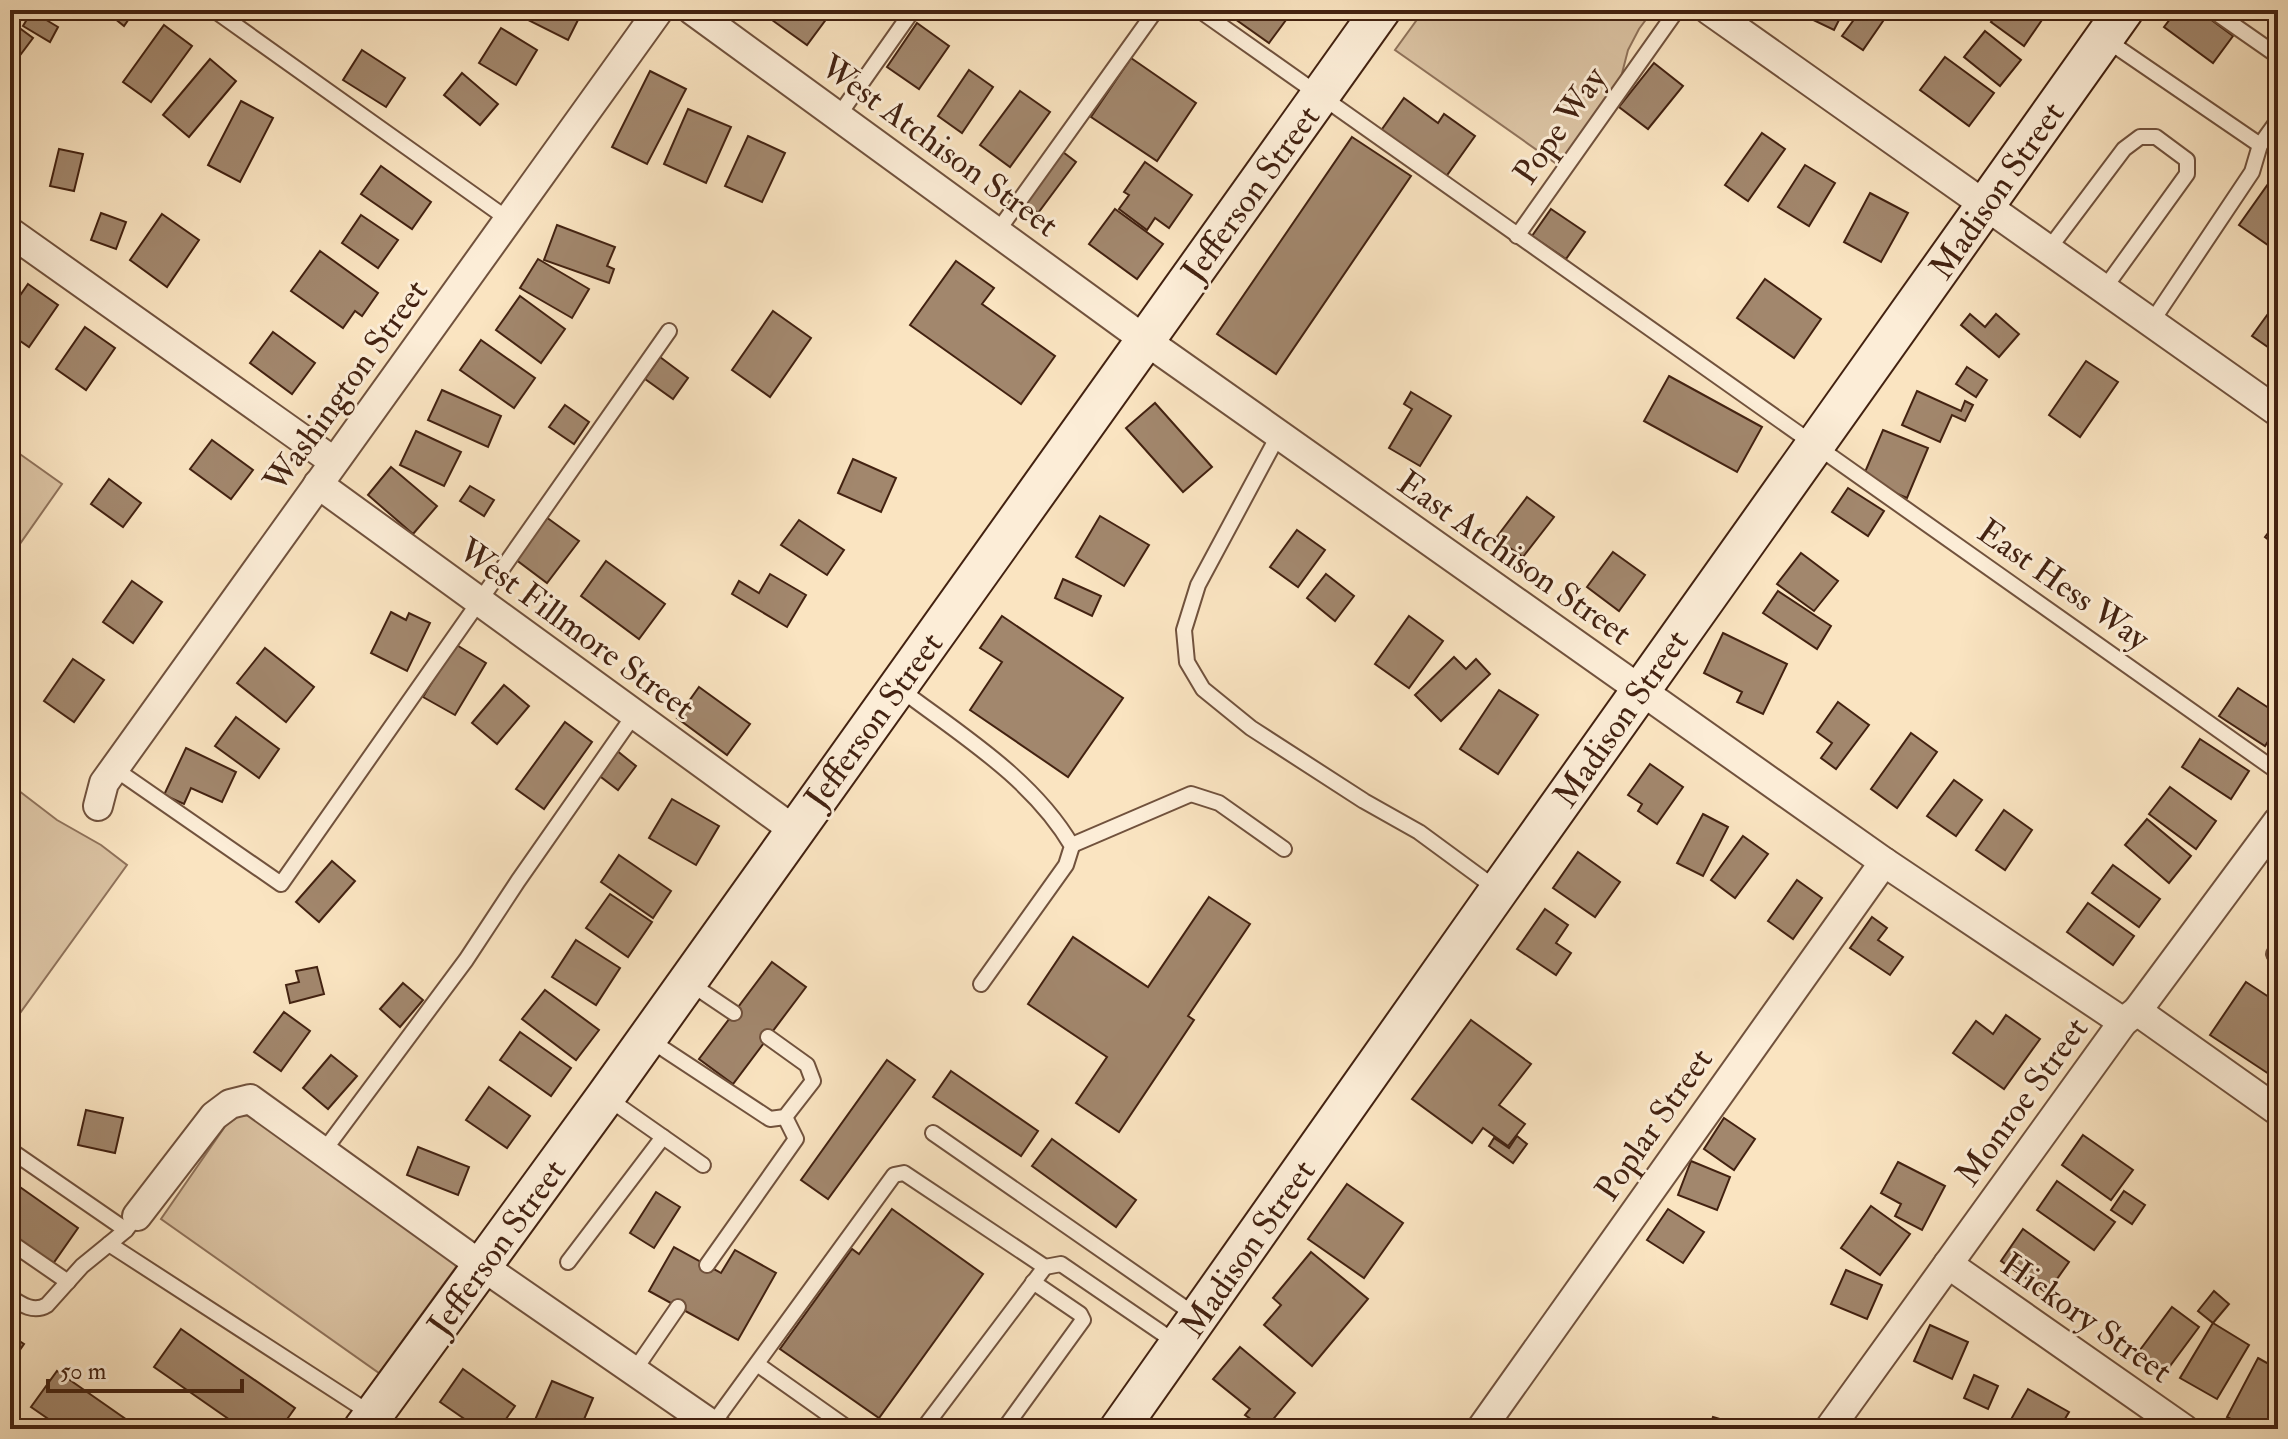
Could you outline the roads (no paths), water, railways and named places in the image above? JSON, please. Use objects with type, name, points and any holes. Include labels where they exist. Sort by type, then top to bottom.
[{"type":"street","name":"Washington Street","points":[[98,806],[104,783],[659,10]]},
{"type":"street","name":"West Atchison Street","points":[[692,10],[1145,340]]},
{"type":"street","name":"Jefferson Street","points":[[368,1422],[606,1096],[1381,10]]},
{"type":"street","points":[[1709,10],[2278,412]]},
{"type":"street","name":"Madison Street","points":[[1119,1429],[2114,24]]},
{"type":"street","name":"West Fillmore Street","points":[[10,232],[326,472],[480,602],[794,830]]},
{"type":"street","name":"East Atchison Street","points":[[1145,340],[1884,862],[2278,1111]]},
{"type":"street","name":"Monroe Street","points":[[1829,1429],[2130,1016],[2278,821]]},
{"type":"street","name":"Poplar Street","points":[[1481,1429],[1884,862]]},
{"type":"street","points":[[131,1223],[214,1116],[230,1104],[250,1099],[482,1266],[715,1427]]},
{"type":"street","name":"Hickory Street","points":[[1948,1264],[2184,1429]]},
{"type":"lane","points":[[214,10],[509,220]]},
{"type":"lane","points":[[839,115],[913,10]]},
{"type":"lane","points":[[997,232],[1156,10]]},
{"type":"lane","name":"East Hess Way","points":[[1199,10],[2278,772]]},
{"type":"lane","name":"Pope Way","points":[[1517,236],[1677,10]]},
{"type":"lane","points":[[2212,10],[2278,56]]},
{"type":"lane","points":[[2114,24],[2260,145]]},
{"type":"lane","points":[[2151,323],[2252,172],[2260,145],[2278,120]]},
{"type":"lane","points":[[2048,250],[2124,149],[2140,137],[2156,137],[2187,160],[2187,174],[2104,289]]},
{"type":"lane","points":[[115,769],[281,884],[669,331]]},
{"type":"lane","points":[[1279,434],[1198,585],[1184,630],[1187,662],[1203,689],[1251,728],[1364,801],[1419,832],[1499,890]]},
{"type":"lane","points":[[897,687],[1004,767],[1059,825],[1072,845],[1066,865],[981,984]]},
{"type":"lane","points":[[323,1152],[466,960],[634,715]]},
{"type":"lane","points":[[1072,845],[1191,794],[1219,803],[1284,849]]},
{"type":"lane","points":[[2278,948],[2274,954],[2278,957]]},
{"type":"lane","points":[[686,981],[734,1013]]},
{"type":"lane","points":[[646,1037],[770,1119],[785,1117],[813,1081],[807,1065],[768,1037]]},
{"type":"lane","points":[[606,1096],[703,1165]]},
{"type":"lane","points":[[707,1265],[796,1139],[785,1117]]},
{"type":"lane","points":[[933,1133],[1189,1331]]},
{"type":"lane","points":[[568,1262],[663,1137]]},
{"type":"lane","points":[[10,1150],[131,1223],[82,1266],[40,1310],[10,1297]]},
{"type":"lane","points":[[715,1427],[894,1175],[904,1173],[1045,1267]]},
{"type":"lane","points":[[10,1242],[68,1282]]},
{"type":"lane","points":[[109,1244],[368,1422]]},
{"type":"lane","points":[[923,1429],[1045,1267],[1061,1264],[1189,1331]]},
{"type":"lane","points":[[1004,1429],[1083,1320],[1080,1314],[1033,1282]]},
{"type":"lane","points":[[634,1371],[678,1307]]},
{"type":"lane","points":[[757,1364],[849,1429]]}]
